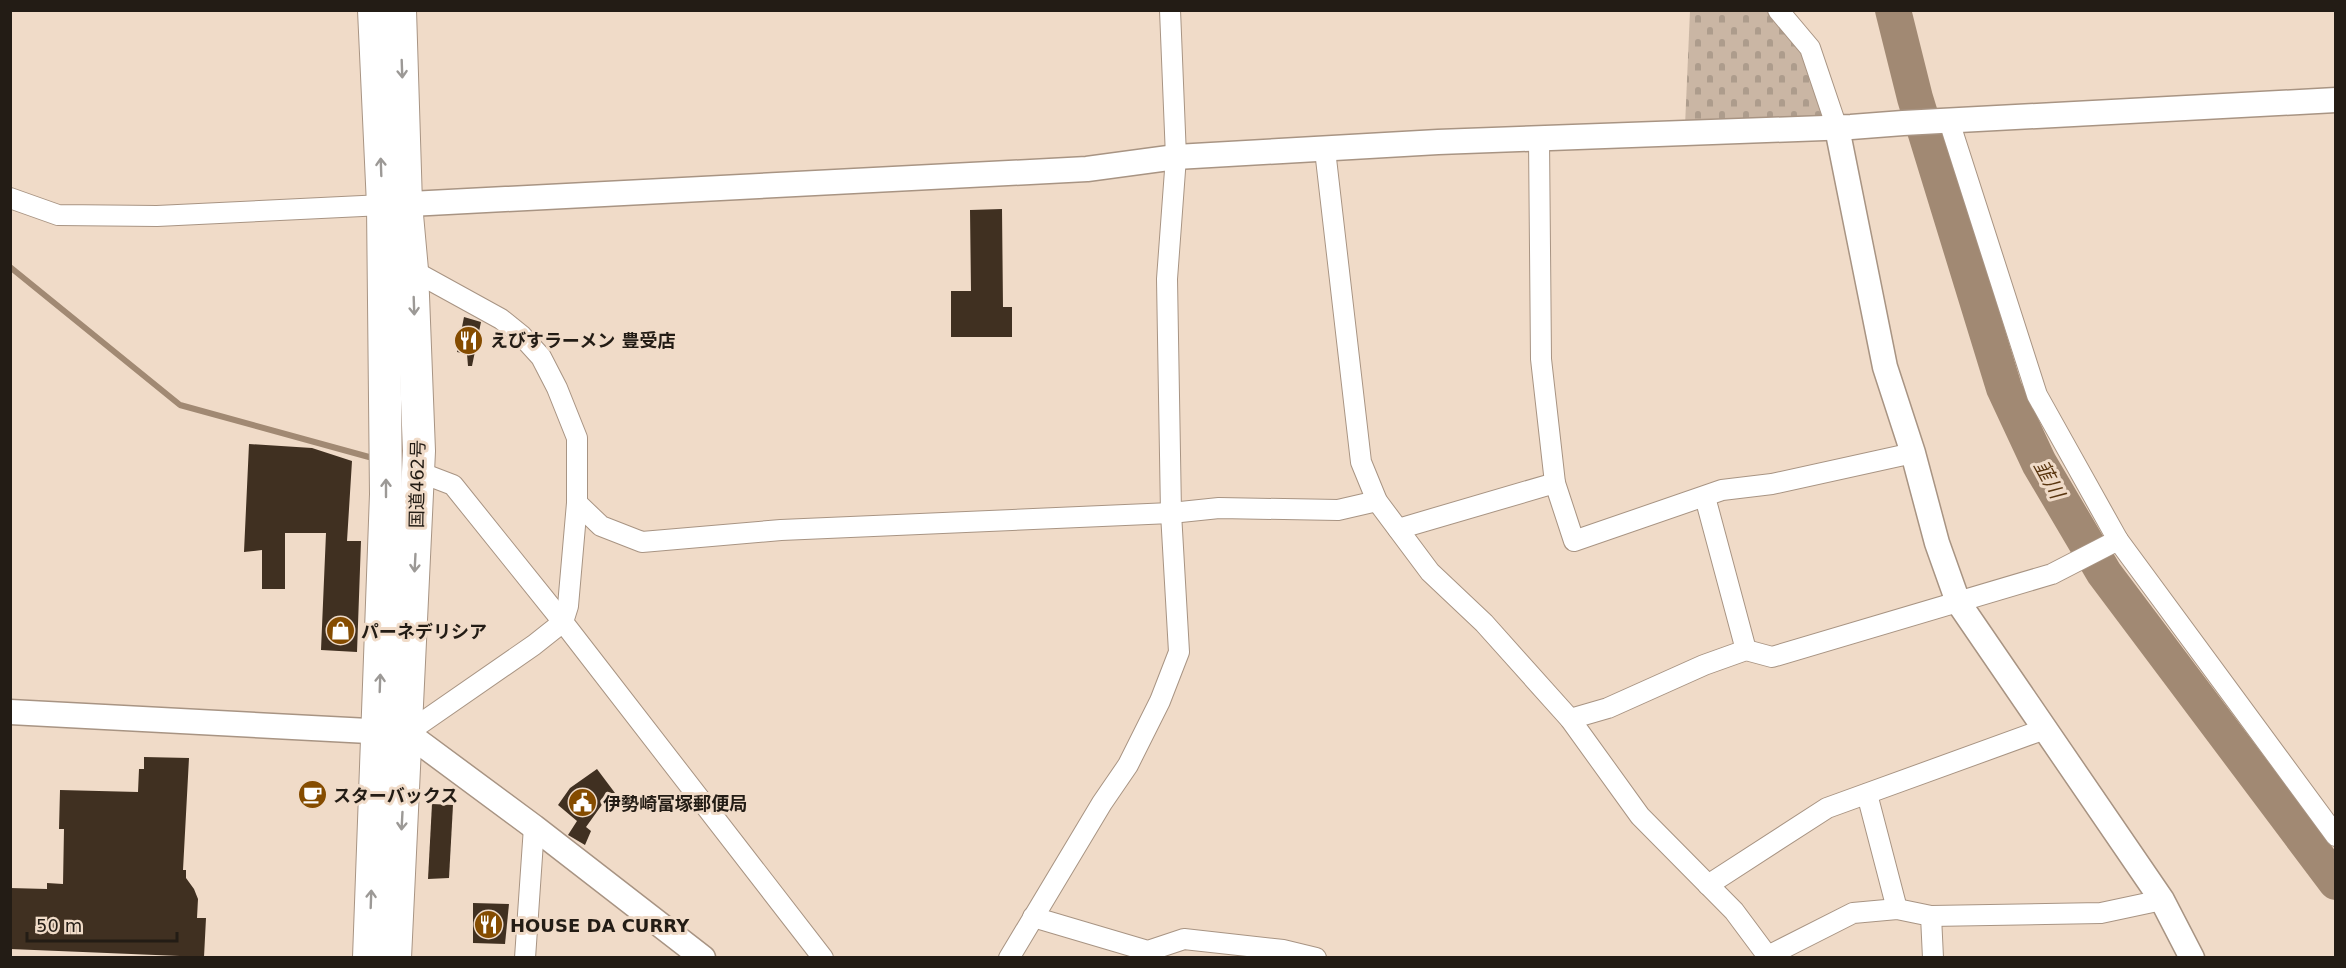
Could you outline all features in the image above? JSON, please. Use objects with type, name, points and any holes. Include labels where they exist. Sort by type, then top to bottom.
[{"type":"highway","name":"国道462号","points":[[369,957],[419,472],[412,270],[394,205],[374,10]]},
{"type":"highway","name":"国道462号","points":[[395,957],[393,732],[386,494],[400,10]]},
{"type":"street","points":[[1009,957],[1102,803],[1128,765],[1160,700],[1179,652],[1171,513],[1167,279],[1176,157],[1170,10]]},
{"type":"street","points":[[1778,10],[1810,48],[1836,128],[1885,367],[1913,453],[1937,543],[1958,602],[2162,900],[2192,957]]},
{"type":"street","points":[[10,198],[58,215],[158,216],[1086,169],[1176,157],[1438,142],[1836,128],[2336,100]]},
{"type":"street","points":[[1947,121],[2037,395],[2118,540],[2336,836]]},
{"type":"street","points":[[1539,138],[1541,359],[1555,483],[1574,541],[1722,490],[1772,484],[1913,453]]},
{"type":"street","points":[[1325,150],[1361,462],[1377,501],[1430,572],[1484,623],[1570,719],[1640,816],[1734,911],[1769,957],[1853,913],[1897,909],[1931,916],[2101,913],[2162,900]]},
{"type":"street","points":[[393,732],[558,626],[568,606],[577,503],[577,438],[557,388],[541,357],[521,335],[501,319],[412,270]]},
{"type":"street","points":[[419,472],[453,485],[558,626],[823,957]]},
{"type":"street","points":[[1398,529],[1555,483]]},
{"type":"street","points":[[1705,497],[1746,650]]},
{"type":"street","points":[[577,503],[601,526],[642,542],[781,530],[1171,513],[1219,508],[1338,510],[1377,501]]},
{"type":"street","points":[[1570,719],[1608,708],[1704,665],[1746,650],[1772,657],[2052,574],[2118,540]]},
{"type":"street","points":[[10,711],[393,732],[534,827],[703,957]]},
{"type":"street","points":[[1708,885],[1827,808],[2045,729]]},
{"type":"street","points":[[1867,794],[1897,909]]},
{"type":"street","points":[[525,957],[534,827]]},
{"type":"street","points":[[1931,916],[1933,957]]},
{"type":"street","points":[[1033,917],[1148,951],[1184,939],[1283,950],[1316,957]]},
{"type":"green space","points":[[1690,11],[1770,11],[1805,50],[1827,120],[1685,126]]},
{"type":"building","points":[[1002,209],[1003,307],[1012,307],[1012,337],[951,337],[951,291],[971,291],[970,210]]},
{"type":"building","points":[[464,317],[481,322],[472,366],[468,366],[467,354],[457,352]]},
{"type":"building","points":[[249,444],[312,448],[352,461],[347,541],[361,541],[357,652],[321,650],[326,533],[285,533],[285,589],[262,589],[262,550],[244,552]]},
{"type":"building","points":[[144,757],[189,758],[183,870],[186,870],[186,878],[198,899],[197,918],[206,918],[204,957],[10,949],[10,888],[47,889],[47,883],[63,884],[64,829],[59,829],[60,790],[138,792],[139,769],[144,769]]},
{"type":"building","points":[[597,769],[615,793],[606,799],[586,827],[591,831],[585,845],[568,835],[577,821],[558,805],[570,788]]},
{"type":"building","points":[[432,804],[453,805],[449,878],[428,879]]},
{"type":"building","points":[[473,903],[509,904],[505,944],[473,943]]},
{"type":"waterway","name":"韮川","points":[[1893,10],[1915,98],[2004,388],[2039,463],[2104,573],[2336,882]]},
{"type":"waterway","points":[[10,267],[180,405],[369,457]]},
{"type":"place","name":"えびすラーメン 豊受店","points":[[469,340]]},
{"type":"place","name":"パーネデリシア","points":[[340,631]]},
{"type":"place","name":"スターバックス","points":[[312,795]]},
{"type":"place","name":"伊勢崎富塚郵便局","points":[[582,803]]},
{"type":"place","name":"HOUSE DA CURRY","points":[[489,925]]}]
